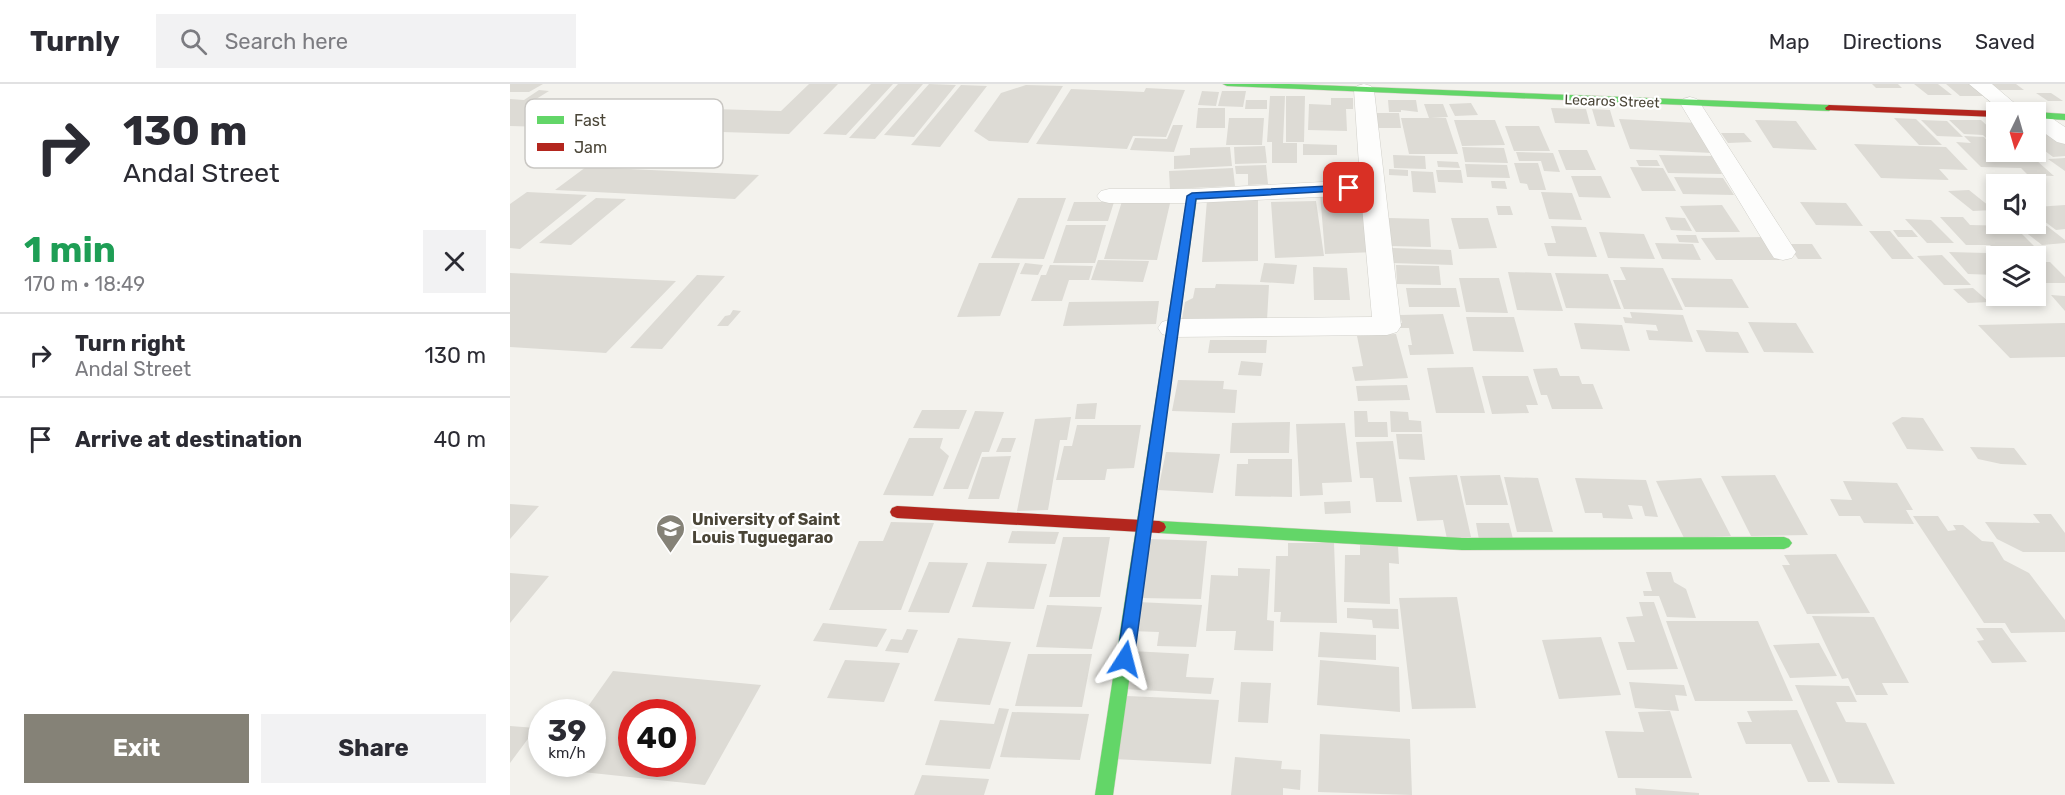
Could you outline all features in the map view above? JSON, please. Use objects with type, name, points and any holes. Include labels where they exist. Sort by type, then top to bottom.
[{"type":"street","name":"Lecaros Street","points":[[1227,84],[1690,104],[1986,114]]},
{"type":"street","points":[[1979,84],[2002,102]]},
{"type":"street","points":[[1172,328],[1387,326],[1364,90]]},
{"type":"street","points":[[1690,104],[1783,252]]},
{"type":"street","points":[[2046,117],[2065,117]]},
{"type":"street","points":[[2046,124],[2065,137]]},
{"type":"street","points":[[1109,196],[1192,196],[1372,187]]},
{"type":"street","points":[[1104,795],[1192,196]]},
{"type":"street","points":[[897,512],[1462,544],[1784,543]]},
{"type":"building","points":[[510,84],[543,84],[529,92],[510,92]]},
{"type":"building","points":[[809,84],[838,84],[789,134],[723,132],[723,109],[781,111]]},
{"type":"building","points":[[871,84],[893,84],[846,135],[823,134]]},
{"type":"building","points":[[898,84],[923,84],[875,139],[849,138]]},
{"type":"building","points":[[929,84],[956,85],[914,137],[884,135]]},
{"type":"building","points":[[1872,84],[1898,84],[1902,88],[1876,88]]},
{"type":"building","points":[[1914,84],[1938,84],[1952,95],[1928,95]]},
{"type":"building","points":[[1946,84],[1969,84],[1984,96],[1960,96]]},
{"type":"building","points":[[1986,84],[2016,84],[2024,90],[1994,90]]},
{"type":"building","points":[[961,85],[987,86],[940,147],[911,145]]},
{"type":"building","points":[[1026,85],[1063,86],[1028,143],[989,141],[974,131],[1001,93]]},
{"type":"building","points":[[1146,88],[1185,90],[1166,137],[1133,136],[1127,149],[1036,144],[1071,89],[1144,92]]},
{"type":"building","points":[[539,90],[549,91],[536,99],[526,99]]},
{"type":"building","points":[[1202,91],[1219,92],[1216,106],[1198,105]]},
{"type":"building","points":[[1222,91],[1246,91],[1243,107],[1218,106]]},
{"type":"building","points":[[2036,93],[2051,93],[2063,101],[2048,101]]},
{"type":"building","points":[[1270,96],[1285,96],[1283,143],[1297,143],[1297,163],[1272,163],[1272,142],[1267,142]]},
{"type":"building","points":[[1286,96],[1305,96],[1304,142],[1286,142]]},
{"type":"building","points":[[1331,98],[1353,98],[1353,109],[1346,109],[1347,131],[1308,130],[1309,104],[1331,105]]},
{"type":"building","points":[[510,99],[524,100],[525,126],[510,126]]},
{"type":"building","points":[[1246,100],[1267,100],[1267,109],[1245,109]]},
{"type":"building","points":[[1388,100],[1416,100],[1418,112],[1401,110],[1401,112],[1389,112]]},
{"type":"building","points":[[1471,103],[1478,115],[1455,116],[1449,104]]},
{"type":"building","points":[[1424,104],[1443,104],[1448,117],[1431,118],[1446,118],[1458,154],[1409,154],[1401,118],[1429,118]]},
{"type":"building","points":[[1198,108],[1225,108],[1225,128],[1196,128]]},
{"type":"building","points":[[1551,108],[1586,109],[1590,124],[1555,123]]},
{"type":"building","points":[[1592,109],[1610,110],[1615,127],[1597,126]]},
{"type":"building","points":[[1370,113],[1399,113],[1401,128],[1370,128]]},
{"type":"building","points":[[1229,118],[1264,118],[1262,145],[1226,145]]},
{"type":"building","points":[[1894,118],[1916,119],[1942,145],[1919,145]]},
{"type":"building","points":[[1619,119],[1697,123],[1712,153],[1630,149]]},
{"type":"building","points":[[1454,120],[1495,120],[1505,145],[1462,146]]},
{"type":"building","points":[[1755,120],[1796,121],[1817,150],[1773,148]]},
{"type":"building","points":[[1921,120],[1947,121],[1963,137],[1937,136]]},
{"type":"building","points":[[1949,120],[1981,120],[1986,125],[1986,138],[1983,135],[1964,134]]},
{"type":"building","points":[[1173,125],[1183,125],[1174,152],[1130,150],[1135,138],[1167,139]]},
{"type":"building","points":[[1505,126],[1539,126],[1550,151],[1514,151]]},
{"type":"building","points":[[2046,129],[2065,141],[2065,156],[2053,157],[2046,152]]},
{"type":"building","points":[[1721,133],[1744,133],[1752,142],[1728,143]]},
{"type":"building","points":[[1964,136],[1986,139],[1986,162],[2038,162],[2054,176],[2027,174],[2021,168],[1981,167],[1956,142],[1971,143]]},
{"type":"building","points":[[1303,144],[1337,145],[1337,155],[1303,155]]},
{"type":"building","points":[[1854,144],[1946,147],[1968,170],[1939,169],[1949,180],[1881,178]]},
{"type":"building","points":[[1265,146],[1267,163],[1235,164],[1234,147]]},
{"type":"building","points":[[1230,147],[1232,166],[1174,169],[1174,156],[1190,155],[1190,148]]},
{"type":"building","points":[[1462,147],[1504,148],[1508,163],[1465,162]]},
{"type":"building","points":[[1558,150],[1587,150],[1596,170],[1566,170]]},
{"type":"building","points":[[1516,152],[1553,153],[1560,172],[1544,171],[1541,161],[1519,161]]},
{"type":"building","points":[[1393,155],[1425,156],[1426,169],[1394,168]]},
{"type":"building","points":[[1659,155],[1712,156],[1722,174],[1668,173]]},
{"type":"building","points":[[2065,158],[2065,171],[2048,159]]},
{"type":"building","points":[[1636,160],[1657,160],[1660,166],[1639,166]]},
{"type":"building","points":[[1437,161],[1458,162],[1460,168],[1438,167]]},
{"type":"building","points":[[1514,163],[1538,163],[1546,190],[1529,190],[1527,184],[1520,183]]},
{"type":"building","points":[[1465,164],[1507,165],[1510,178],[1467,177]]},
{"type":"building","points":[[1266,165],[1268,184],[1248,185],[1248,174],[1236,174],[1235,166]]},
{"type":"building","points":[[1630,167],[1663,168],[1676,191],[1642,191]]},
{"type":"building","points":[[585,168],[759,175],[735,199],[555,190]]},
{"type":"building","points":[[1233,168],[1235,186],[1170,189],[1169,171]]},
{"type":"building","points":[[1389,169],[1408,170],[1408,176],[1389,175]]},
{"type":"building","points":[[1436,170],[1461,170],[1463,183],[1438,182]]},
{"type":"building","points":[[1411,171],[1433,172],[1436,193],[1413,192]]},
{"type":"building","points":[[1571,176],[1601,176],[1611,198],[1579,197]]},
{"type":"building","points":[[1674,177],[1723,178],[1734,195],[1683,194]]},
{"type":"building","points":[[1491,181],[1505,181],[1507,189],[1492,188]]},
{"type":"building","points":[[1969,190],[1986,204],[1986,210],[1973,211],[1948,191]]},
{"type":"building","points":[[527,192],[587,195],[520,249],[510,248],[510,204]]},
{"type":"building","points":[[1362,192],[1375,252],[1325,254],[1320,193]]},
{"type":"building","points":[[1541,192],[1572,193],[1582,220],[1549,219]]},
{"type":"building","points":[[596,198],[626,199],[571,245],[539,243]]},
{"type":"building","points":[[1018,198],[1066,198],[1044,259],[991,258]]},
{"type":"building","points":[[1123,198],[1171,199],[1157,260],[1104,259]]},
{"type":"building","points":[[1258,199],[1258,261],[1202,262],[1207,200]]},
{"type":"building","points":[[1316,201],[1324,256],[1275,258],[1271,202]]},
{"type":"building","points":[[1074,202],[1114,202],[1108,221],[1067,221]]},
{"type":"building","points":[[1800,202],[1846,203],[1863,226],[1816,225]]},
{"type":"building","points":[[1722,205],[1740,232],[1696,232],[1680,206]]},
{"type":"building","points":[[2065,205],[2065,229],[2056,230],[2046,222],[2046,206]]},
{"type":"building","points":[[1496,206],[1510,206],[1513,215],[1498,215]]},
{"type":"building","points":[[1665,217],[1685,218],[1692,231],[1671,230]]},
{"type":"building","points":[[1940,217],[1963,217],[1970,225],[1986,225],[1986,234],[2022,234],[2034,246],[1991,246],[1966,245]]},
{"type":"building","points":[[1388,218],[1429,219],[1431,247],[1389,246]]},
{"type":"building","points":[[1451,218],[1488,218],[1497,248],[1459,249]]},
{"type":"building","points":[[1905,219],[1931,220],[1954,243],[1927,243]]},
{"type":"building","points":[[1066,225],[1106,225],[1095,263],[1053,263]]},
{"type":"building","points":[[1551,226],[1586,227],[1597,257],[1548,256],[1544,243],[1556,243]]},
{"type":"building","points":[[2046,226],[2065,240],[2065,243],[2042,245],[2028,234],[2046,234]]},
{"type":"building","points":[[1893,230],[1912,230],[1918,237],[1898,237]]},
{"type":"building","points":[[1869,231],[1890,231],[1914,259],[1892,259]]},
{"type":"building","points":[[1599,232],[1644,234],[1655,259],[1608,258]]},
{"type":"building","points":[[1676,235],[1696,235],[1699,243],[1679,242]]},
{"type":"building","points":[[1764,237],[1781,260],[1716,260],[1701,238]]},
{"type":"building","points":[[1655,243],[1693,244],[1701,260],[1662,259]]},
{"type":"building","points":[[1788,244],[1812,244],[1822,259],[1798,259]]},
{"type":"building","points":[[1392,248],[1451,250],[1453,265],[1392,263]]},
{"type":"building","points":[[1949,252],[1986,253],[1986,275],[1968,274]]},
{"type":"building","points":[[1942,255],[1971,285],[1944,285],[1917,256]]},
{"type":"building","points":[[1098,260],[1149,261],[1143,282],[1091,280]]},
{"type":"building","points":[[2046,262],[2050,262],[2065,277],[2065,283],[2046,283]]},
{"type":"building","points":[[979,263],[1020,263],[1000,316],[957,317]]},
{"type":"building","points":[[1025,263],[1043,265],[1038,275],[1020,274]]},
{"type":"building","points":[[1264,263],[1297,265],[1294,284],[1260,282]]},
{"type":"building","points":[[1050,265],[1093,266],[1089,280],[1069,280],[1062,301],[1031,301],[1041,275],[1046,275]]},
{"type":"building","points":[[1396,265],[1439,266],[1441,285],[1397,284]]},
{"type":"building","points":[[1313,267],[1347,268],[1350,300],[1314,300]]},
{"type":"building","points":[[1620,267],[1663,268],[1683,310],[1624,309],[1613,280],[1626,280]]},
{"type":"building","points":[[1508,272],[1551,273],[1563,311],[1517,310]]},
{"type":"building","points":[[510,273],[676,281],[606,353],[510,347]]},
{"type":"building","points":[[1555,273],[1608,274],[1621,309],[1566,308]]},
{"type":"building","points":[[697,275],[725,276],[662,349],[630,348]]},
{"type":"building","points":[[1459,278],[1499,278],[1508,313],[1466,312]]},
{"type":"building","points":[[1671,278],[1732,279],[1749,308],[1685,307]]},
{"type":"building","points":[[1216,284],[1269,285],[1267,320],[1182,319],[1185,302],[1193,298],[1195,288],[1215,288]]},
{"type":"building","points":[[1406,288],[1456,288],[1460,307],[1409,307]]},
{"type":"building","points":[[1973,288],[1986,299],[1986,302],[1968,303],[1953,289]]},
{"type":"building","points":[[2051,295],[2065,296],[2065,311]]},
{"type":"building","points":[[1159,301],[1156,324],[1063,326],[1069,302]]},
{"type":"building","points":[[733,310],[741,311],[728,326],[717,326],[725,316],[730,315]]},
{"type":"building","points":[[1630,312],[1683,315],[1693,342],[1649,340],[1646,330],[1658,331],[1656,325],[1625,323],[1623,317],[1632,318]]},
{"type":"building","points":[[1443,314],[1454,354],[1410,355],[1408,345],[1412,345],[1409,328],[1399,328],[1398,323],[1402,323],[1400,315]]},
{"type":"building","points":[[1466,317],[1514,317],[1524,352],[1473,351]]},
{"type":"building","points":[[1748,322],[1796,323],[1814,353],[1764,352]]},
{"type":"building","points":[[1574,323],[1622,325],[1630,351],[1581,349]]},
{"type":"building","points":[[2065,323],[2065,357],[2010,358],[1978,325]]},
{"type":"building","points":[[1696,330],[1738,332],[1749,353],[1706,352]]},
{"type":"building","points":[[1396,334],[1408,378],[1355,381],[1352,367],[1363,366],[1357,336]]},
{"type":"building","points":[[1210,340],[1267,340],[1266,353],[1208,353]]},
{"type":"building","points":[[1241,361],[1263,363],[1261,376],[1238,375]]},
{"type":"building","points":[[1473,367],[1485,413],[1436,413],[1427,368]]},
{"type":"building","points":[[1557,368],[1560,376],[1579,376],[1582,384],[1593,384],[1603,409],[1552,409],[1547,395],[1541,395],[1533,369]]},
{"type":"building","points":[[1482,376],[1528,376],[1538,405],[1526,405],[1529,413],[1492,414]]},
{"type":"building","points":[[1178,380],[1224,381],[1223,389],[1237,390],[1235,413],[1172,411]]},
{"type":"building","points":[[1407,385],[1410,400],[1358,401],[1356,386]]},
{"type":"building","points":[[1097,403],[1095,419],[1075,419],[1077,404]]},
{"type":"building","points":[[922,410],[967,410],[959,429],[913,428]]},
{"type":"building","points":[[975,411],[1004,412],[989,452],[982,452],[968,489],[943,489]]},
{"type":"building","points":[[1354,411],[1367,411],[1368,422],[1387,422],[1388,437],[1355,437]]},
{"type":"building","points":[[1390,411],[1408,412],[1409,420],[1421,421],[1422,432],[1391,432]]},
{"type":"building","points":[[1071,417],[1067,440],[1060,440],[1048,510],[1017,511],[1035,419]]},
{"type":"building","points":[[1902,417],[1923,418],[1944,451],[1907,449],[1892,423]]},
{"type":"building","points":[[1290,422],[1289,453],[1230,453],[1232,423]]},
{"type":"building","points":[[1345,423],[1352,482],[1322,483],[1323,495],[1300,496],[1296,424]]},
{"type":"building","points":[[1077,425],[1141,425],[1134,468],[1107,469],[1105,480],[1056,480],[1064,446],[1072,446]]},
{"type":"building","points":[[1396,434],[1422,434],[1425,460],[1399,459]]},
{"type":"building","points":[[909,438],[943,438],[940,448],[949,456],[933,496],[883,495]]},
{"type":"building","points":[[1002,438],[1016,438],[1011,452],[996,452]]},
{"type":"building","points":[[1393,441],[1402,502],[1376,502],[1373,478],[1360,478],[1356,442]]},
{"type":"building","points":[[1970,447],[2014,448],[2027,465],[2001,464],[1978,459]]},
{"type":"building","points":[[1166,452],[1220,454],[1213,493],[1158,490]]},
{"type":"building","points":[[1011,456],[999,499],[968,499],[982,457]]},
{"type":"building","points":[[1248,459],[1292,459],[1292,497],[1235,496],[1237,464],[1248,464]]},
{"type":"building","points":[[1457,475],[1471,537],[1447,539],[1443,520],[1417,521],[1409,477]]},
{"type":"building","points":[[1500,475],[1508,505],[1466,505],[1460,476]]},
{"type":"building","points":[[1775,475],[1808,535],[1751,536],[1721,476]]},
{"type":"building","points":[[1504,477],[1538,478],[1553,532],[1517,532]]},
{"type":"building","points":[[1575,478],[1646,480],[1658,517],[1645,516],[1642,506],[1628,505],[1633,519],[1603,518],[1602,513],[1585,513]]},
{"type":"building","points":[[1701,478],[1731,536],[1684,538],[1656,481]]},
{"type":"building","points":[[1843,481],[1897,483],[1913,510],[1906,510],[1914,524],[1864,523],[1860,516],[1839,516],[1830,499],[1852,500]]},
{"type":"building","points":[[1350,501],[1351,513],[1325,514],[1324,502]]},
{"type":"building","points":[[510,504],[539,506],[510,539]]},
{"type":"building","points":[[2033,514],[2051,514],[2065,533],[2065,552],[2023,552],[1997,539],[1985,522],[2040,523]]},
{"type":"building","points":[[1913,516],[1938,516],[1948,531],[1956,530],[1953,525],[1963,525],[1982,541],[1993,542],[2004,560],[2029,573],[2065,620],[2065,632],[2011,633],[2005,623],[1984,623]]},
{"type":"building","points":[[891,522],[934,523],[901,610],[829,610],[859,541],[883,541]]},
{"type":"building","points":[[1476,523],[1509,523],[1513,539],[1479,540]]},
{"type":"building","points":[[1012,531],[1059,532],[1055,544],[1008,543]]},
{"type":"building","points":[[1063,537],[1110,537],[1100,597],[1049,597]]},
{"type":"building","points":[[1148,539],[1207,541],[1201,599],[1139,598]]},
{"type":"building","points":[[1288,543],[1334,543],[1337,623],[1280,622],[1281,612],[1274,612],[1276,556],[1288,556]]},
{"type":"building","points":[[1360,545],[1398,546],[1399,564],[1389,563],[1390,604],[1344,602],[1345,555],[1360,555]]},
{"type":"building","points":[[1836,554],[1870,613],[1807,614],[1782,565],[1790,565],[1784,555]]},
{"type":"building","points":[[929,562],[968,563],[949,613],[908,612]]},
{"type":"building","points":[[987,562],[1047,564],[1034,609],[972,607]]},
{"type":"building","points":[[1238,568],[1270,569],[1267,620],[1274,621],[1273,651],[1234,650],[1236,631],[1206,631],[1211,575],[1238,576]]},
{"type":"building","points":[[1646,572],[1671,572],[1674,582],[1686,589],[1696,618],[1667,617],[1659,596],[1644,596],[1643,591],[1652,591]]},
{"type":"building","points":[[510,573],[549,576],[510,623]]},
{"type":"building","points":[[1457,597],[1476,708],[1412,709],[1399,598]]},
{"type":"building","points":[[1137,602],[1202,605],[1196,647],[1157,646],[1159,632],[1131,631]]},
{"type":"building","points":[[1639,602],[1654,602],[1678,669],[1627,670],[1618,642],[1635,642],[1626,617],[1643,616]]},
{"type":"building","points":[[1047,605],[1102,607],[1092,649],[1036,647]]},
{"type":"building","points":[[1347,608],[1398,609],[1399,629],[1373,628],[1372,620],[1347,618]]},
{"type":"building","points":[[1812,616],[1874,617],[1909,683],[1882,683],[1888,695],[1856,695],[1848,678],[1842,679]]},
{"type":"building","points":[[1666,621],[1758,621],[1793,701],[1695,701]]},
{"type":"building","points":[[823,623],[887,629],[877,647],[813,641]]},
{"type":"building","points":[[1976,628],[2002,628],[2027,662],[1992,663],[1977,641],[1984,640]]},
{"type":"building","points":[[907,629],[918,630],[908,653],[885,651],[891,639],[902,640]]},
{"type":"building","points":[[1320,632],[1376,635],[1376,660],[1318,657]]},
{"type":"building","points":[[1601,637],[1621,695],[1559,699],[1542,640]]},
{"type":"building","points":[[958,638],[1011,642],[990,705],[934,701]]},
{"type":"building","points":[[1819,643],[1837,676],[1790,678],[1773,645]]},
{"type":"building","points":[[1131,651],[1189,654],[1186,677],[1214,678],[1211,694],[1124,689]]},
{"type":"building","points":[[1028,654],[1092,654],[1082,707],[1015,706]]},
{"type":"building","points":[[845,660],[900,663],[884,702],[827,698]]},
{"type":"building","points":[[1320,660],[1399,667],[1400,712],[1317,705]]},
{"type":"building","points":[[613,671],[761,685],[705,785],[630,777],[696,777],[696,699],[618,699],[618,776],[606,774],[606,699],[593,699]]},
{"type":"building","points":[[1241,682],[1271,683],[1268,723],[1238,722]]},
{"type":"building","points":[[1629,682],[1684,685],[1687,696],[1675,695],[1679,711],[1635,708]]},
{"type":"building","points":[[1795,685],[1849,686],[1857,702],[1836,702],[1846,722],[1866,723],[1895,784],[1838,783]]},
{"type":"building","points":[[1127,696],[1219,700],[1211,764],[1114,759]]},
{"type":"building","points":[[999,708],[1009,709],[990,769],[925,765],[940,720],[994,724]]},
{"type":"building","points":[[1797,710],[1830,782],[1808,782],[1791,744],[1746,744],[1737,722],[1752,722],[1747,711]]},
{"type":"building","points":[[1670,711],[1692,778],[1618,778],[1605,731],[1644,732],[1638,712]]},
{"type":"building","points":[[1012,712],[1089,714],[1080,760],[1000,757]]},
{"type":"building","points":[[510,726],[528,727],[528,739],[510,763]]},
{"type":"building","points":[[1320,734],[1410,739],[1412,795],[1318,792]]},
{"type":"building","points":[[1235,757],[1282,761],[1281,769],[1301,770],[1300,790],[1283,788],[1283,795],[1231,795]]},
{"type":"building","points":[[922,775],[989,779],[984,795],[914,795]]},
{"type":"building","points":[[1635,788],[1699,793],[1699,795],[1636,795]]},
{"type":"traffic: fast","points":[[1227,84],[1829,108]]},
{"type":"traffic: fast","points":[[2046,116],[2065,117]]},
{"type":"traffic: fast","points":[[1104,795],[1192,196]]},
{"type":"traffic: fast","points":[[1159,527],[1462,544],[1784,543]]},
{"type":"traffic: jam","points":[[1829,108],[1986,114]]},
{"type":"traffic: jam","points":[[897,512],[1159,527]]},
{"type":"place","name":"University of Saint Louis Tuguegarao","points":[[671,554]]},
{"type":"route","points":[[1125,659],[1192,196],[1349,188]]}]
